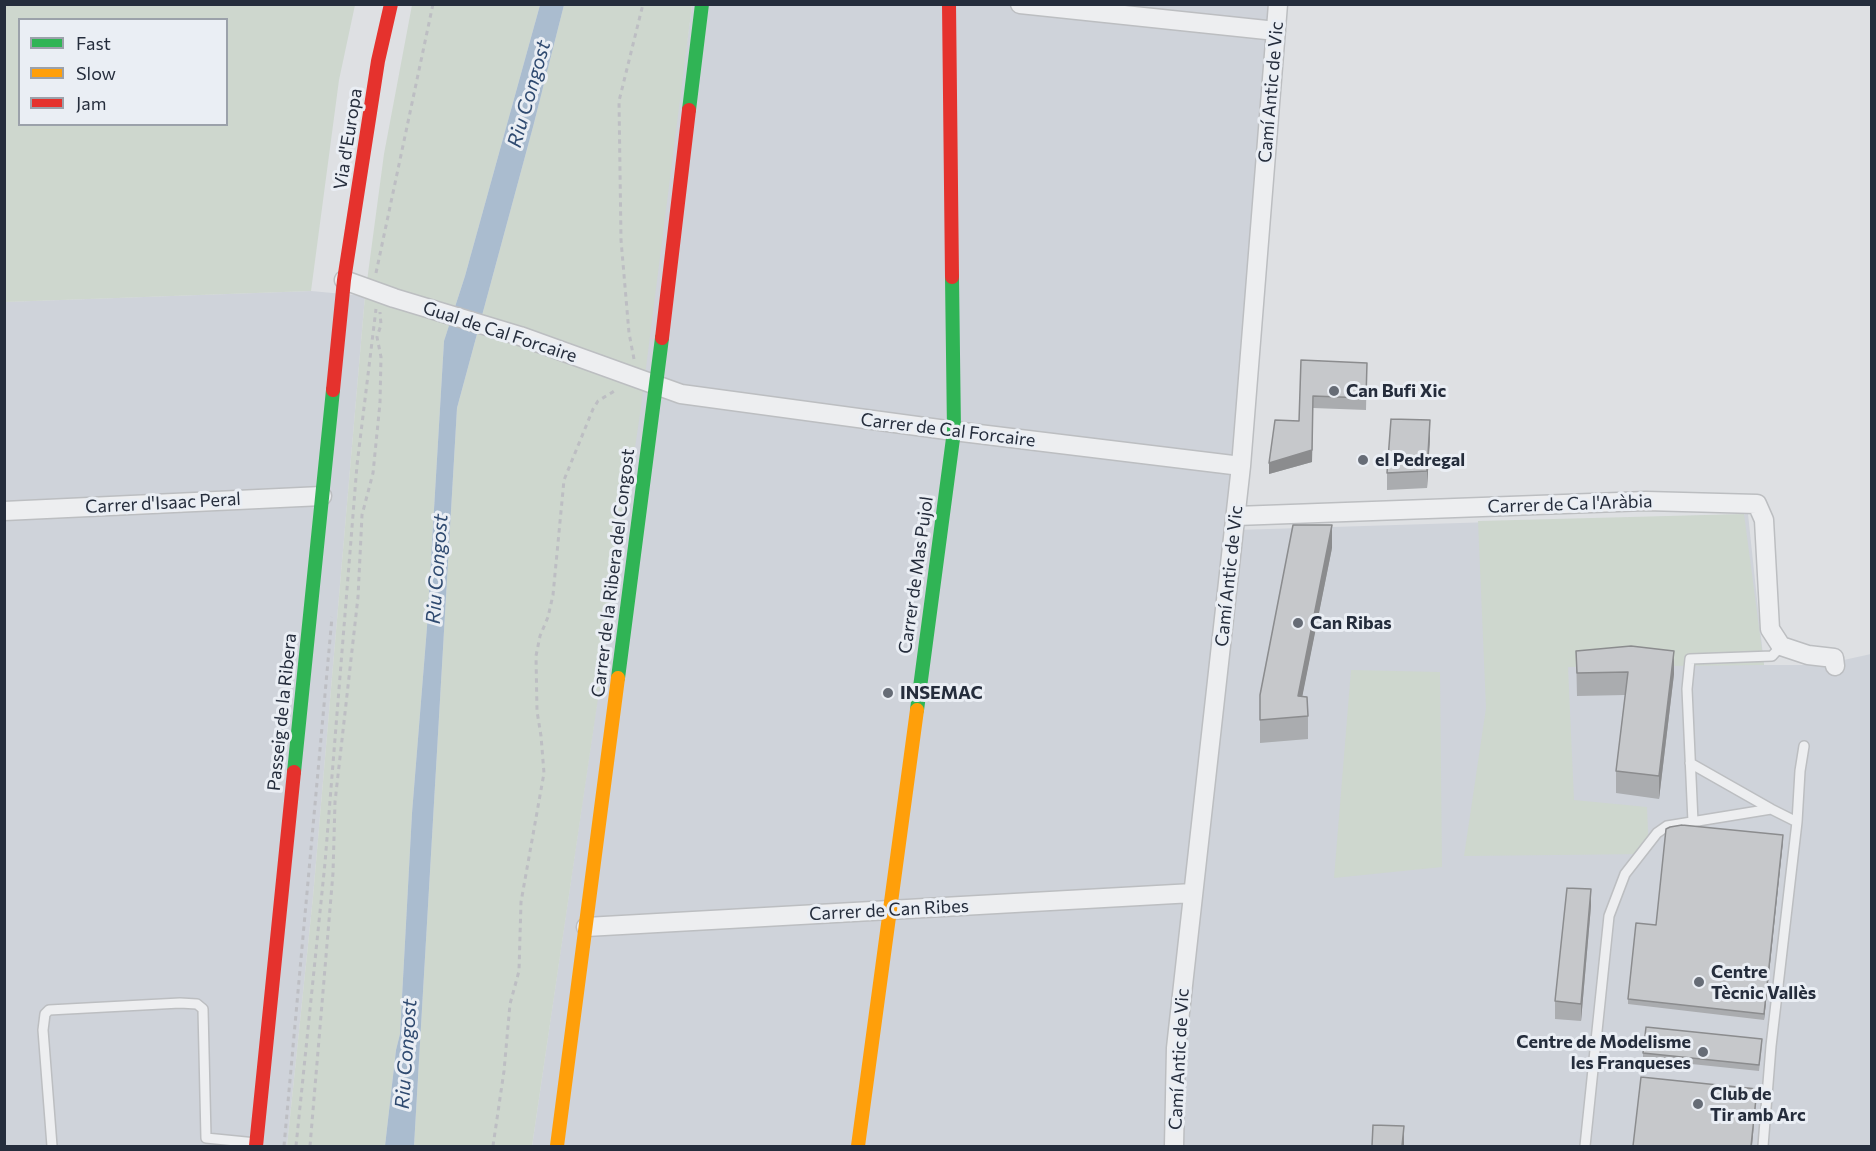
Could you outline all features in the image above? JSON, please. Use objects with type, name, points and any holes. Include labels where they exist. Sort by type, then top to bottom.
[{"type":"street","name":"Via d'Europa","points":[[344,280],[378,61],[391,4]]},
{"type":"street","name":"Carrer de la Ribera del Congost","points":[[557,1146],[656,386],[702,4]]},
{"type":"street","name":"Carrer de Mas Pujol","points":[[858,1146],[954,431],[949,4]]},
{"type":"street","points":[[1020,4],[1275,31]]},
{"type":"street","name":"Camí Antic de Vic","points":[[1174,1146],[1176,1048],[1241,466],[1278,4]]},
{"type":"street","name":"Gual de Cal Forcaire","points":[[344,280],[386,296],[520,336],[656,386]]},
{"type":"street","name":"Passeig de la Ribera","points":[[256,1145],[344,280]]},
{"type":"street","name":"Carrer de Cal Forcaire","points":[[656,386],[681,394],[954,431],[1241,466]]},
{"type":"street","name":"Carrer d'Isaac Peral","points":[[4,511],[322,496]]},
{"type":"street","name":"Carrer de Ca l'Aràbia","points":[[1236,516],[1646,501],[1757,504],[1764,520],[1770,629],[1781,646]]},
{"type":"street","points":[[1781,646],[1808,656],[1834,658],[1831,670]]},
{"type":"street","name":"Carrer de Can Ribes","points":[[586,927],[1193,893]]},
{"type":"lane","points":[[1693,822],[1687,689],[1690,660],[1772,656],[1781,646]]},
{"type":"lane","points":[[1763,1146],[1771,1046],[1804,746]]},
{"type":"lane","points":[[1690,763],[1797,822]]},
{"type":"lane","points":[[1585,1146],[1609,916],[1625,874],[1658,833],[1667,826],[1771,809]]},
{"type":"lane","points":[[52,1146],[44,1030],[45,1014],[49,1010],[156,1004],[197,1004],[202,1009],[206,1142],[256,1145]]},
{"type":"path","points":[[386,296],[376,273],[433,4]]},
{"type":"path","points":[[493,1146],[504,1071],[510,1004],[519,971],[521,902],[544,773],[542,736],[537,711],[536,656],[553,596],[564,480],[598,401],[639,379],[629,333],[621,240],[619,101],[643,4]]},
{"type":"path","points":[[296,1146],[325,863],[357,465],[377,302],[380,307],[381,325],[376,337],[381,357],[380,403],[373,473],[362,515],[357,607],[334,802],[333,873],[310,1146]]},
{"type":"path","points":[[284,1146],[333,608]]},
{"type":"shaded area","points":[[4,5],[355,5],[339,80],[311,291],[5,302]]},
{"type":"shaded area","points":[[412,5],[540,5],[465,276],[444,341],[427,627],[412,813],[400,1034],[396,1050],[385,1146],[287,1146],[313,897],[365,296],[384,154]]},
{"type":"shaded area","points":[[564,5],[692,5],[641,407],[532,1146],[414,1146],[457,408]]},
{"type":"shaded area","points":[[692,5],[1268,5],[1237,530],[1748,514],[1764,665],[1821,665],[1871,654],[1871,1146],[532,1146],[593,730]]},
{"type":"shaded area","points":[[311,291],[365,296],[313,897],[287,1146],[5,1146],[4,302]]},
{"type":"shaded area","points":[[1744,514],[1764,665],[1568,667],[1574,800],[1647,807],[1649,854],[1464,856],[1486,708],[1478,521]]},
{"type":"shaded area","points":[[1351,670],[1440,672],[1442,867],[1334,878]]},
{"type":"water","name":"Riu Congost","points":[[540,5],[564,5],[457,408],[414,1146],[385,1146],[396,1050],[400,1034],[412,813],[427,627],[444,341],[465,276]]},
{"type":"building","points":[[1301,360],[1367,363],[1366,398],[1313,396],[1312,450],[1269,463],[1275,420],[1299,421]]},
{"type":"building","points":[[1391,419],[1430,420],[1427,471],[1387,473]]},
{"type":"building","name":"Can Ribas","points":[[1293,525],[1332,525],[1298,696],[1307,697],[1308,716],[1260,720],[1260,695]]},
{"type":"building","points":[[1631,646],[1674,651],[1659,776],[1616,771],[1628,672],[1577,673],[1576,651]]},
{"type":"building","points":[[1682,825],[1783,835],[1764,1014],[1628,999],[1636,923],[1656,925],[1666,829]]},
{"type":"building","points":[[1567,888],[1591,889],[1581,1004],[1555,1001]]},
{"type":"building","name":"Centre de Modelisme les Franqueses","points":[[1646,1027],[1762,1039],[1759,1065],[1643,1053]]},
{"type":"building","points":[[1641,1077],[1757,1089],[1751,1146],[1633,1146]]},
{"type":"building","points":[[1373,1125],[1404,1126],[1402,1146],[1372,1146]]},
{"type":"traffic: fast","points":[[689,110],[702,4]]},
{"type":"traffic: fast","points":[[917,710],[954,431],[952,277]]},
{"type":"traffic: fast","points":[[618,678],[662,338]]},
{"type":"traffic: fast","points":[[294,772],[333,390]]},
{"type":"traffic: slow","points":[[557,1146],[618,678]]},
{"type":"traffic: slow","points":[[858,1146],[917,710]]},
{"type":"traffic: jam","points":[[333,390],[344,280],[378,61],[391,4]]},
{"type":"traffic: jam","points":[[949,4],[952,277]]},
{"type":"traffic: jam","points":[[662,338],[689,110]]},
{"type":"traffic: jam","points":[[256,1146],[294,772]]},
{"type":"place","name":"Can Bufi Xic","points":[[1334,391]]},
{"type":"place","name":"el Pedregal","points":[[1363,460]]},
{"type":"place","name":"Can Ribas","points":[[1298,623]]},
{"type":"place","name":"INSEMAC","points":[[888,693]]},
{"type":"place","name":"Centre Tècnic Vallès","points":[[1699,982]]},
{"type":"place","name":"Centre de Modelisme les Franqueses","points":[[1703,1052]]},
{"type":"place","name":"Club de Tir amb Arc","points":[[1698,1104]]}]
